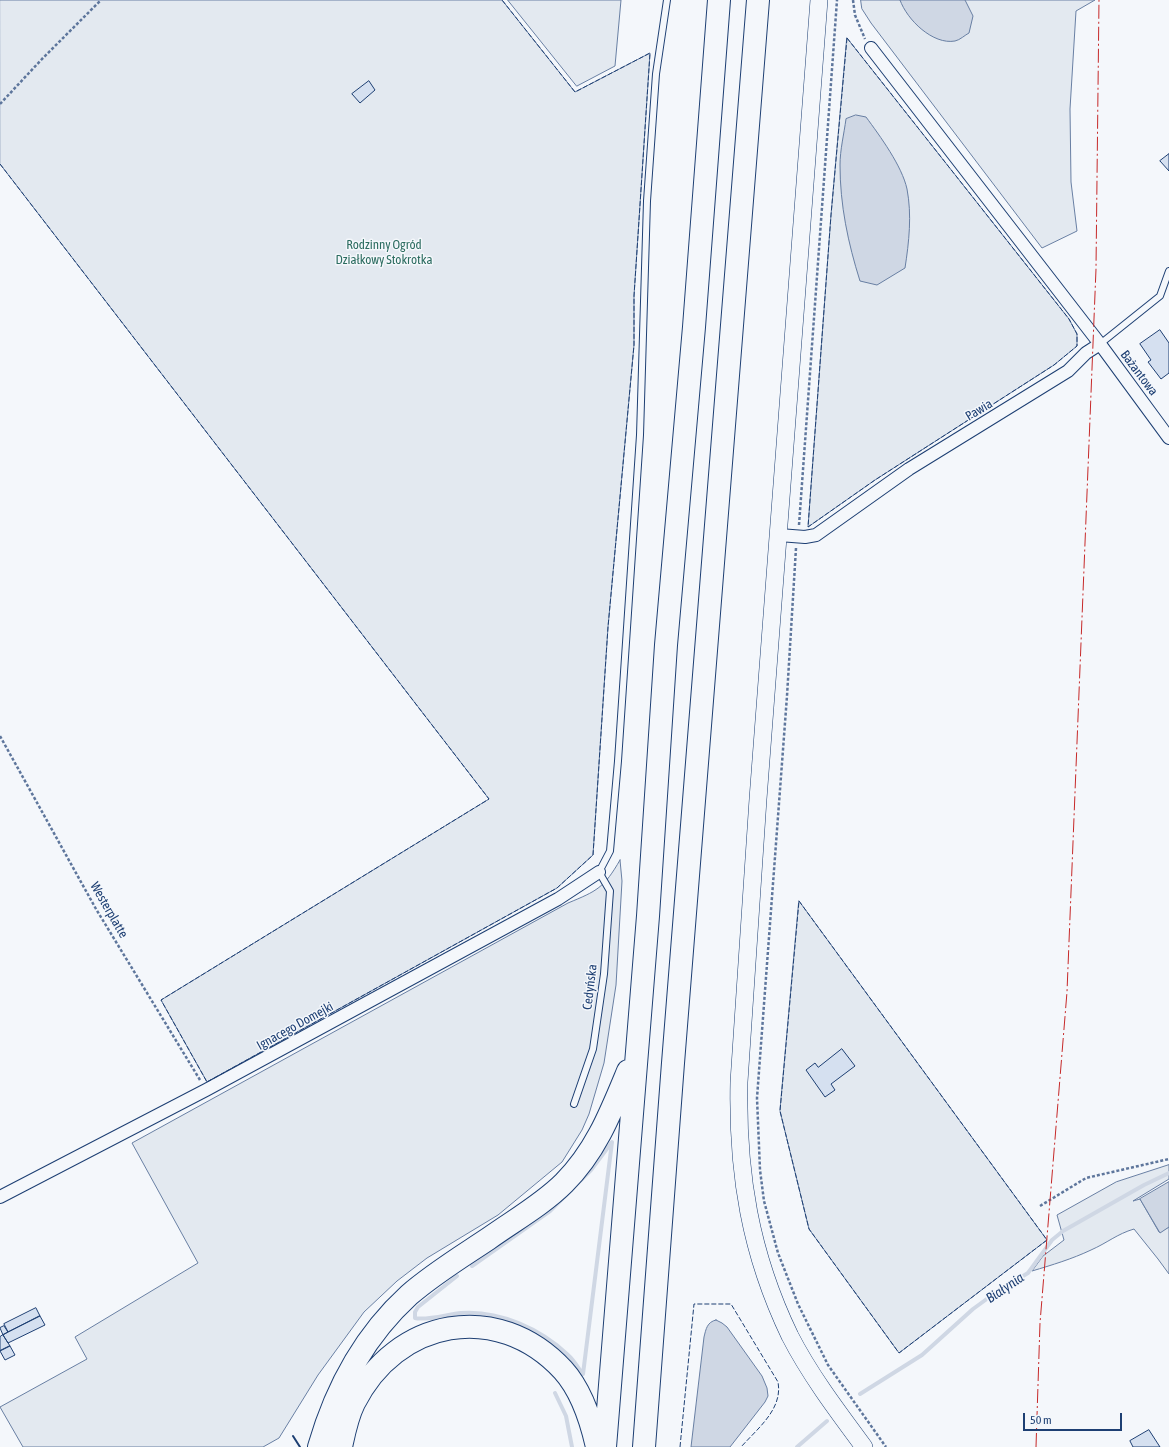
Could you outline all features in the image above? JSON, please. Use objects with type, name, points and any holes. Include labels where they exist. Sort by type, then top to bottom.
[{"type":"highway","points":[[605,1447],[648,908],[666,645],[693,335],[719,0]]},
{"type":"highway","points":[[644,1447],[673,1063],[758,0]]},
{"type":"highway","points":[[320,1447],[327,1420],[354,1361],[369,1339],[388,1316],[410,1294],[439,1272],[532,1208],[563,1184],[587,1157],[600,1136],[636,1052]]},
{"type":"highway","points":[[341,1447],[354,1404],[367,1382],[378,1368],[396,1351],[410,1341],[430,1332],[455,1328],[478,1327],[504,1332],[526,1341],[546,1355],[563,1370],[574,1385],[588,1415],[597,1447]]},
{"type":"main road","points":[[819,0],[758,799],[739,1082],[740,1151],[749,1217],[760,1257],[791,1336],[828,1398],[864,1447]]},
{"type":"street","name":"Bażantowa","points":[[870,48],[1100,344],[1169,438]]},
{"type":"street","name":"Pawia","points":[[779,535],[798,537],[816,535],[909,469],[1068,371],[1086,353],[1100,344]]},
{"type":"street","name":"Ignacego Domejki","points":[[0,1197],[206,1090],[558,899],[599,872]]},
{"type":"lane","points":[[599,872],[610,851],[618,761],[640,435],[647,201],[656,74],[667,0]]},
{"type":"lane","name":"Pawia","points":[[1100,344],[1160,296],[1169,271]]},
{"type":"lane","name":"Cedyńska","points":[[574,1104],[593,1049],[604,974],[610,891],[599,872]]},
{"type":"path","points":[[0,104],[101,0]]},
{"type":"path","points":[[837,0],[761,1029],[757,1098],[757,1142],[764,1201],[778,1253],[798,1304],[828,1365],[886,1447]]},
{"type":"path","points":[[853,0],[855,15],[870,48]]},
{"type":"path","name":"Westerplatte","points":[[0,736],[96,909],[206,1090]]},
{"type":"path","points":[[1040,1206],[1086,1178],[1169,1159]]},
{"type":"green space","name":"Rodzinny Ogród Działkowy Stokrotka","points":[[0,0],[502,0],[575,92],[650,53],[634,296],[634,345],[608,627],[593,855],[557,888],[207,1082],[161,1000],[489,799],[0,164]]},
{"type":"green space","points":[[508,0],[621,0],[615,66],[577,86]]},
{"type":"green space","points":[[861,0],[1095,0],[1076,11],[1070,109],[1071,182],[1077,231],[1042,248],[871,23],[862,9]]},
{"type":"green space","points":[[847,38],[1069,319],[1077,334],[1077,346],[1054,365],[875,480],[808,527],[831,215]]},
{"type":"green space","points":[[620,860],[622,881],[616,985],[604,1063],[589,1114],[582,1130],[562,1162],[498,1215],[427,1258],[397,1281],[364,1312],[318,1375],[279,1438],[263,1447],[23,1447],[0,1407],[87,1359],[75,1337],[198,1263],[132,1143],[568,903],[593,892],[604,883]]},
{"type":"green space","points":[[799,901],[1047,1240],[899,1353],[809,1229],[780,1111]]},
{"type":"green space","points":[[1169,1165],[1169,1179],[1133,1201],[1140,1199],[1159,1232],[1169,1227],[1169,1274],[1134,1229],[1122,1233],[1077,1256],[1032,1271],[1043,1256],[1064,1240],[1057,1215],[1116,1182]]},
{"type":"shaded area","points":[[900,0],[965,0],[973,16],[969,33],[955,41],[938,39],[922,30],[915,23],[903,8]]},
{"type":"shaded area","points":[[856,115],[866,117],[896,161],[904,180],[909,199],[908,248],[905,268],[877,285],[860,281],[848,238],[841,195],[840,159],[846,119]]},
{"type":"shaded area","points":[[1169,1182],[1169,1227],[1160,1233],[1140,1199]]},
{"type":"shaded area","points":[[716,1320],[727,1327],[762,1376],[767,1388],[768,1396],[730,1447],[691,1447],[704,1337],[709,1324]]},
{"type":"building","points":[[369,81],[375,90],[360,103],[352,94]]},
{"type":"building","points":[[1169,154],[1169,171],[1160,161]]},
{"type":"building","points":[[1160,330],[1169,343],[1169,373],[1161,379],[1148,362],[1151,360],[1140,344]]},
{"type":"building","points":[[842,1049],[855,1066],[831,1084],[835,1090],[825,1097],[806,1070],[815,1063],[818,1067]]},
{"type":"building","points":[[36,1308],[40,1316],[8,1332],[4,1324]]},
{"type":"building","points":[[40,1316],[45,1325],[8,1343],[3,1335]]},
{"type":"building","points":[[4,1326],[8,1332],[3,1335],[0,1328]]},
{"type":"building","points":[[3,1335],[10,1346],[0,1351],[0,1337]]},
{"type":"building","points":[[10,1346],[15,1355],[5,1360],[0,1351]]},
{"type":"building","points":[[1149,1430],[1160,1447],[1133,1447],[1130,1441]]},
{"type":"waterway","points":[[472,1266],[550,1211],[591,1170],[612,1142],[583,1374]]},
{"type":"waterway","name":"Białynia","points":[[860,1394],[922,1355],[973,1309],[995,1293],[1028,1273],[1052,1240],[1063,1231],[1144,1185],[1169,1173]]},
{"type":"waterway","points":[[457,1276],[418,1307],[415,1312],[415,1318],[425,1319],[461,1313],[475,1313],[504,1318],[532,1329],[545,1337],[570,1357],[583,1374]]},
{"type":"waterway","points":[[555,1393],[566,1416],[572,1447]]},
{"type":"waterway","name":"Białynia","points":[[797,1447],[827,1421]]},
{"type":"fence","points":[[0,164],[489,799],[161,1000],[207,1082],[557,888],[593,855],[608,627],[634,345],[634,296],[650,53],[575,92],[502,0]]},
{"type":"fence","points":[[847,38],[1069,319],[1077,334],[1077,346],[1054,365],[875,480],[808,527],[831,215],[847,38]]},
{"type":"fence","points":[[799,901],[1047,1240],[899,1353],[809,1229],[780,1111],[799,901]]},
{"type":"fence","points":[[680,1447],[694,1304],[731,1304],[778,1382],[779,1392],[777,1401],[768,1418],[741,1447]]},
{"type":"wall","points":[[293,1436],[300,1447]]},
{"type":"power","points":[[1036,1447],[1040,1323],[1067,992],[1096,269],[1099,0]]}]
